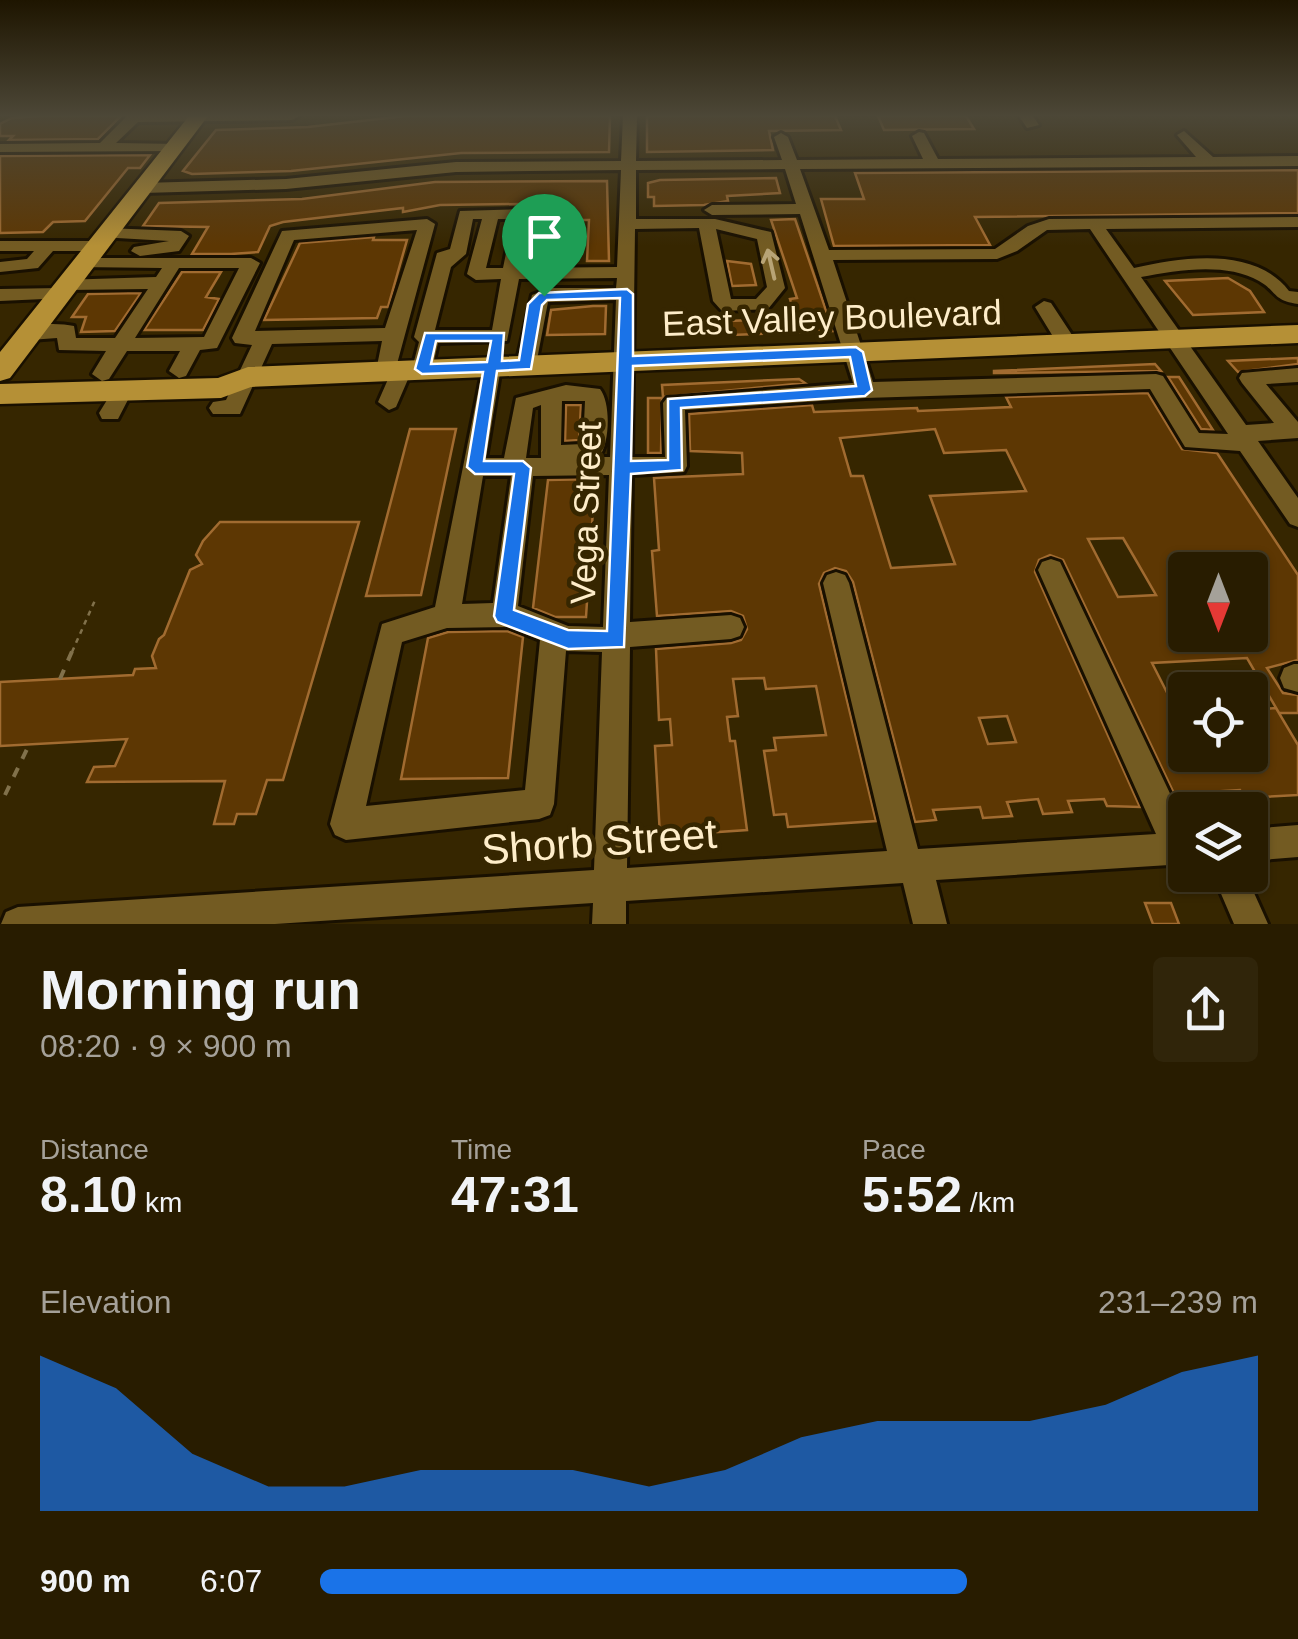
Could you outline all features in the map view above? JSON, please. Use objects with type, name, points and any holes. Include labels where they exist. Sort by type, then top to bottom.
[{"type":"main road","points":[[0,370],[165,159]]},
{"type":"main road","name":"East Valley Boulevard","points":[[248,376],[1298,334]]},
{"type":"main road","points":[[0,384],[20,377],[112,393],[179,370],[229,369],[248,376]]},
{"type":"main road","points":[[0,394],[221,388],[248,376]]},
{"type":"street","name":"Vega Street","points":[[609,924],[629,159]]},
{"type":"street","points":[[789,159],[856,352],[865,390]]},
{"type":"street","points":[[930,159],[933,164]]},
{"type":"street","points":[[143,188],[286,184],[456,167],[1298,162]]},
{"type":"street","points":[[628,218],[808,209]]},
{"type":"street","points":[[480,214],[476,274],[627,272]]},
{"type":"street","points":[[447,616],[492,367],[500,336],[522,214],[456,217],[424,336],[500,336]]},
{"type":"street","points":[[628,218],[738,224],[765,236],[776,288],[761,305],[729,307],[722,302],[708,224]]},
{"type":"street","points":[[820,255],[997,254],[1011,249],[1035,226],[1298,222]]},
{"type":"street","points":[[392,334],[242,338],[288,236],[427,224],[392,334],[403,370]]},
{"type":"street","points":[[1094,224],[1298,517]]},
{"type":"street","points":[[0,246],[95,249],[174,263],[251,263],[210,343],[66,345],[67,331],[30,332]]},
{"type":"street","points":[[0,267],[32,264],[48,246]]},
{"type":"street","points":[[112,393],[121,345],[174,263]]},
{"type":"street","points":[[1131,274],[1162,267],[1225,266],[1268,278],[1283,296],[1298,298]]},
{"type":"street","points":[[0,295],[161,283]]},
{"type":"street","points":[[526,365],[539,299],[550,294],[627,294]]},
{"type":"street","points":[[1044,307],[1067,343]]},
{"type":"street","points":[[389,402],[403,370],[430,336]]},
{"type":"street","points":[[220,408],[233,408],[266,338]]},
{"type":"street","points":[[179,370],[194,344]]},
{"type":"street","points":[[475,467],[676,466],[674,403],[865,390],[1156,381],[1193,441],[1245,438],[1292,432],[1250,378],[1298,375]]},
{"type":"street","points":[[504,616],[523,402],[552,398]]},
{"type":"street","points":[[1051,570],[1168,818]]},
{"type":"street","points":[[836,583],[930,924]]},
{"type":"street","points":[[554,634],[540,804],[346,824],[391,633],[447,616],[504,616],[554,634],[568,640],[731,627]]},
{"type":"street","points":[[1268,843],[1298,841]]},
{"type":"street","name":"Shorb Street","points":[[18,924],[287,915],[610,886],[1168,849]]},
{"type":"street","points":[[1237,892],[1251,924]]},
{"type":"path","points":[[60,679],[96,598]]},
{"type":"path","points":[[5,794],[29,745]]},
{"type":"building","points":[[0,159],[147,159],[140,168],[128,168],[85,221],[53,222],[43,232],[0,233]]},
{"type":"building","points":[[193,159],[403,159],[291,171],[183,171]]},
{"type":"building","points":[[1298,170],[1298,213],[975,217],[990,245],[834,246],[821,199],[864,199],[855,173]]},
{"type":"building","points":[[776,178],[780,193],[727,196],[728,201],[704,205],[654,206],[654,197],[648,197],[648,183],[660,180]]},
{"type":"building","points":[[607,181],[609,261],[587,261],[589,220],[534,220],[536,208],[519,204],[440,205],[283,222],[270,226],[258,252],[231,254],[192,254],[208,227],[143,226],[159,203],[302,199],[435,182]]},
{"type":"building","points":[[795,219],[833,331],[731,335],[729,321],[796,318],[790,299],[797,298],[771,220]]},
{"type":"building","points":[[374,237],[373,240],[407,240],[388,307],[381,307],[377,318],[264,320],[300,243]]},
{"type":"building","points":[[727,261],[751,264],[756,285],[732,286]]},
{"type":"building","points":[[182,272],[221,272],[206,297],[219,299],[203,330],[144,330]]},
{"type":"building","points":[[1228,278],[1250,291],[1264,312],[1193,315],[1165,281]]},
{"type":"building","points":[[141,293],[115,331],[81,332],[86,317],[72,317],[88,294]]},
{"type":"building","points":[[606,306],[605,334],[547,335],[551,310]]},
{"type":"building","points":[[1298,358],[1298,364],[1238,372],[1228,361]]},
{"type":"building","points":[[1155,364],[1161,371],[994,373],[994,371]]},
{"type":"building","points":[[1168,377],[1179,377],[1213,430],[1201,429]]},
{"type":"building","points":[[799,379],[805,383],[663,397],[662,385]]},
{"type":"building","points":[[1148,393],[1182,449],[1217,453],[1298,575],[1298,660],[1267,668],[1283,693],[1298,695],[1298,713],[1279,713],[1268,694],[1268,672],[1255,672],[1247,658],[1152,663],[1168,695],[1168,772],[1268,772],[1268,709],[1276,708],[1298,745],[1298,795],[1268,797],[1268,792],[1240,790],[1173,792],[1063,560],[1050,555],[1039,560],[1035,572],[1140,807],[1107,806],[1104,799],[1068,801],[1072,812],[1043,814],[1038,799],[1007,802],[1012,816],[983,818],[980,807],[933,810],[936,820],[915,822],[853,582],[846,571],[835,568],[824,573],[819,584],[876,821],[788,827],[786,814],[774,815],[764,751],[776,750],[774,738],[826,735],[816,686],[766,689],[764,678],[733,679],[738,716],[727,717],[730,741],[735,741],[747,830],[660,836],[655,746],[672,745],[670,719],[659,720],[656,649],[731,643],[741,640],[747,629],[743,616],[731,611],[657,616],[652,551],[659,550],[654,478],[743,474],[742,453],[690,451],[689,414],[812,405],[814,412],[1011,407],[1006,397]],"holes":[[[935,429],[944,453],[1006,450],[1026,491],[930,496],[955,564],[891,568],[863,476],[851,476],[840,438]],[[1123,538],[1156,595],[1118,597],[1088,539]],[[1007,716],[1016,742],[988,744],[979,718]]]},
{"type":"building","points":[[648,398],[662,398],[661,453],[648,453]]},
{"type":"building","points":[[566,405],[581,405],[579,440],[565,441]]},
{"type":"building","points":[[410,429],[456,429],[421,595],[366,596]]},
{"type":"building","points":[[595,479],[586,617],[555,617],[533,608],[548,480]]},
{"type":"building","points":[[220,522],[359,522],[283,780],[267,780],[256,814],[237,814],[234,824],[214,824],[225,781],[87,782],[94,767],[115,766],[127,739],[0,746],[0,682],[133,675],[135,669],[156,668],[152,656],[159,639],[190,570],[202,564],[196,555],[203,541]]},
{"type":"building","points":[[507,631],[523,637],[508,778],[401,779],[428,638],[448,632]]},
{"type":"building","points":[[1145,903],[1171,903],[1179,924],[1153,924]]},
{"type":"route","points":[[544,296],[535,304],[526,365],[493,366],[500,336],[430,336],[422,369],[491,367],[475,467],[523,468],[504,616],[568,640],[617,640],[626,361],[856,352],[865,390],[674,403],[676,466],[622,468],[627,294],[544,296]]}]
